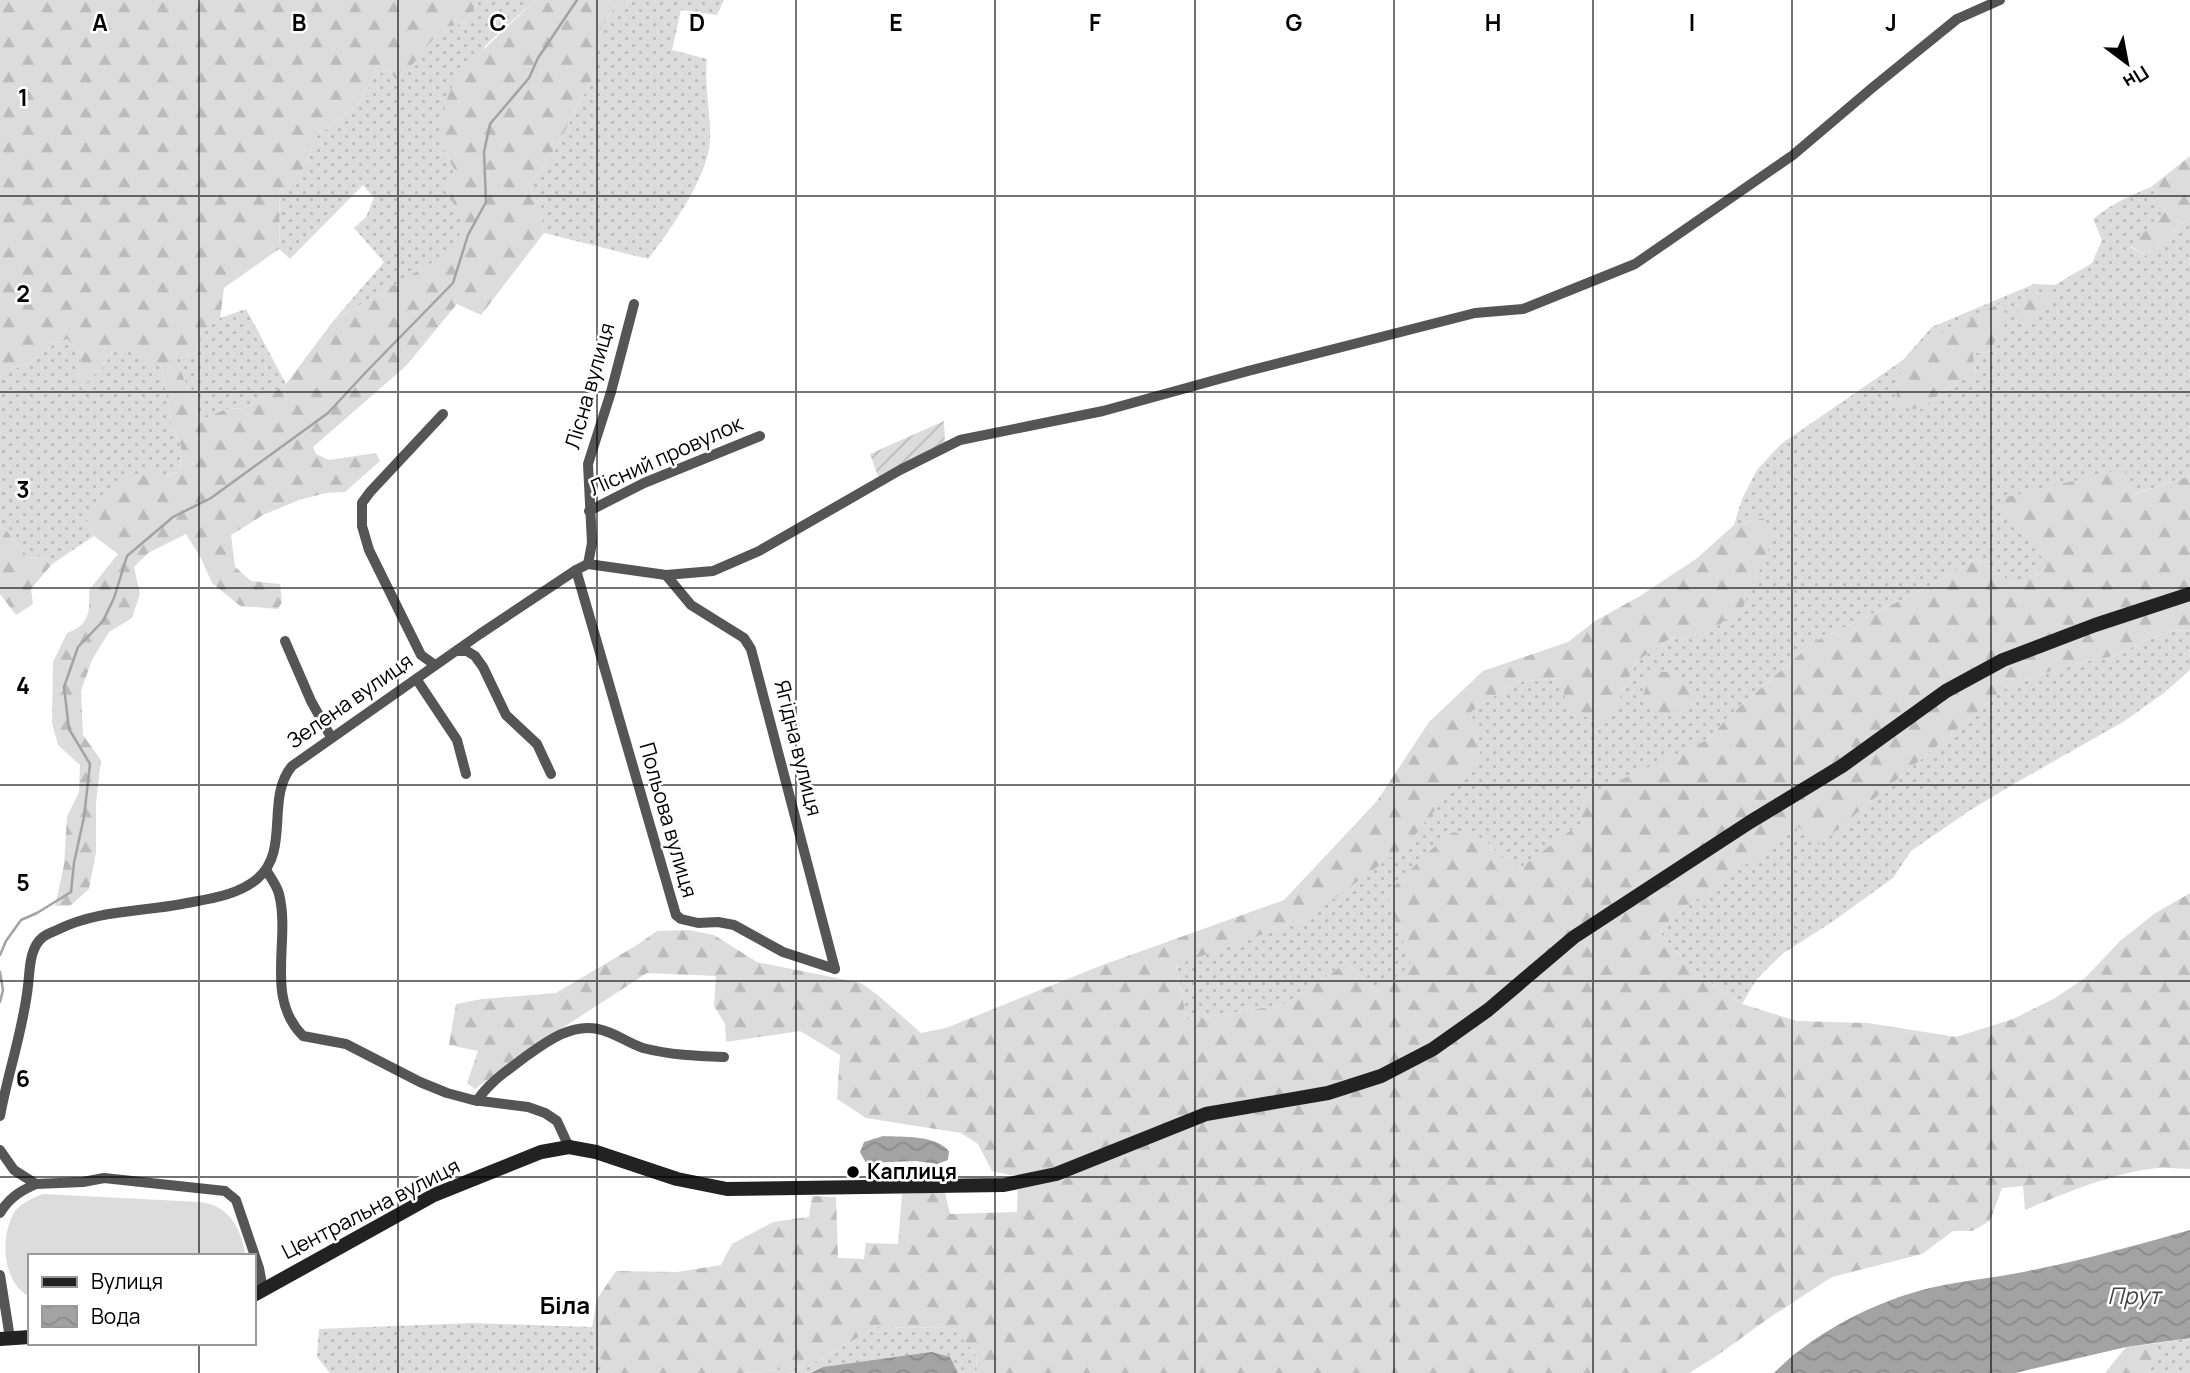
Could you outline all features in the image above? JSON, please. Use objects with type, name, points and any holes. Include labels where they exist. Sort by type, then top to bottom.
[{"type":"main road","name":"Центральна вулиця","points":[[258,1292],[434,1195],[541,1152],[569,1147],[596,1152],[677,1179],[727,1189],[1004,1185],[1056,1174],[1206,1114],[1328,1093],[1381,1076],[1433,1049],[1488,1010],[1574,937],[1750,822],[1842,766],[1946,691],[2003,660],[2095,625],[2190,594]]},
{"type":"main road","points":[[5,1338],[28,1337]]},
{"type":"street","points":[[588,564],[666,575],[713,571],[759,551],[900,470],[960,440],[1103,411],[1475,313],[1523,309],[1634,264],[1793,155],[1957,19],[2000,0]]},
{"type":"street","name":"Лісна вулиця","points":[[588,564],[592,543],[587,464],[611,392],[634,304]]},
{"type":"street","points":[[435,665],[421,655],[369,550],[361,515],[362,503],[370,492],[443,414]]},
{"type":"street","name":"Лісний провулок","points":[[589,511],[644,483],[760,436]]},
{"type":"street","name":"Зелена вулиця","points":[[266,870],[278,832],[281,786],[292,766],[435,665],[588,564]]},
{"type":"street","name":"Польова вулиця","points":[[576,570],[676,915],[698,923],[718,922],[734,925],[783,952],[835,970]]},
{"type":"street","name":"Ягідна вулиця","points":[[666,575],[691,605],[744,638],[751,649],[835,970]]},
{"type":"street","points":[[285,641],[311,701],[331,737]]},
{"type":"street","points":[[457,651],[467,651],[475,656],[506,715],[537,744],[551,774]]},
{"type":"street","points":[[417,680],[457,740],[466,774]]},
{"type":"street","points":[[0,1116],[21,1030],[33,950],[42,937],[75,921],[101,914],[220,896],[256,881],[266,870],[279,891],[282,910],[282,992],[290,1019],[303,1036],[346,1044],[447,1093],[477,1101],[528,1107],[545,1113],[556,1121],[569,1147]]},
{"type":"street","points":[[477,1101],[498,1077],[566,1031],[597,1029],[643,1048],[685,1055],[724,1057]]},
{"type":"street","points":[[0,1150],[14,1170],[36,1184]]},
{"type":"street","points":[[0,1213],[19,1191],[36,1184],[83,1182],[104,1178],[225,1191],[236,1200],[254,1254]]},
{"type":"street","points":[[256,1259],[259,1268],[258,1292]]},
{"type":"street","points":[[0,1275],[5,1338]]},
{"type":"green space","points":[[0,0],[479,0],[465,23],[442,28],[411,66],[396,79],[387,69],[375,76],[359,103],[316,137],[304,168],[280,190],[279,249],[224,288],[220,318],[201,332],[196,353],[176,359],[201,420],[226,409],[245,408],[286,384],[334,320],[457,248],[462,221],[445,187],[455,171],[441,144],[445,104],[457,75],[535,0],[632,0],[615,7],[601,27],[595,74],[551,157],[529,185],[542,211],[544,233],[481,315],[457,304],[406,366],[313,447],[316,454],[329,460],[376,453],[380,461],[345,492],[326,493],[299,500],[263,515],[231,535],[235,567],[251,581],[280,584],[282,602],[278,609],[240,606],[212,583],[186,534],[148,553],[134,567],[140,594],[132,618],[109,632],[92,660],[81,691],[83,735],[101,760],[96,803],[96,852],[89,889],[70,906],[55,906],[64,865],[67,817],[79,792],[80,765],[58,745],[52,723],[53,662],[67,633],[80,626],[87,616],[89,590],[118,554],[94,536],[86,523],[103,494],[123,477],[152,470],[167,476],[180,471],[181,446],[172,426],[161,363],[146,367],[133,352],[113,352],[83,386],[77,377],[82,353],[67,339],[54,344],[29,363],[0,374]]},
{"type":"green space","points":[[479,0],[535,0],[485,46],[441,144],[455,171],[445,187],[462,221],[458,248],[334,320],[384,262],[354,228],[366,217],[374,198],[363,185],[290,259],[279,249],[280,190],[304,168],[316,137],[359,103],[375,76],[387,69],[396,78],[442,28],[465,23]]},
{"type":"green space","points":[[632,0],[724,0],[717,15],[681,10],[672,50],[707,59],[710,140],[708,154],[696,186],[667,234],[648,259],[544,233],[542,211],[529,185],[551,157],[595,74],[601,27],[615,7]]},
{"type":"green space","points":[[2190,156],[2190,217],[2145,256],[2131,246],[2165,211],[2151,187]]},
{"type":"green space","points":[[2151,187],[2165,211],[2131,247],[2145,256],[2190,217],[2190,476],[2134,494],[2123,469],[1999,505],[2049,565],[2016,585],[1976,559],[1920,591],[1814,642],[1729,716],[1709,739],[1676,755],[1516,871],[1482,838],[1412,965],[1376,992],[1347,962],[1287,1004],[1187,1020],[1176,964],[1306,919],[1471,712],[1515,682],[1559,678],[1616,706],[1637,661],[1668,640],[1709,632],[1763,518],[1734,525],[1742,499],[1757,470],[1781,444],[1903,360],[1932,327],[2034,284],[2055,285],[2092,263],[2102,240],[2093,219],[2113,205]],"holes":[[[2001,303],[1990,352],[1973,353],[1975,373],[1942,391],[1922,409]]]},
{"type":"green space","points":[[2032,293],[2051,296],[2051,303],[2023,323],[2017,306]]},
{"type":"green space","points":[[2001,303],[2008,319],[1989,352],[1973,353],[1975,373],[1942,391],[1922,409],[1896,408],[1898,376],[1934,336]]},
{"type":"green space","points":[[246,309],[286,384],[245,408],[226,409],[201,420],[176,359],[196,353],[201,332],[220,318]]},
{"type":"green space","points":[[67,339],[82,353],[77,377],[99,371],[113,352],[133,352],[161,363],[172,426],[181,446],[180,471],[166,476],[86,523],[94,536],[52,564],[42,556],[29,558],[0,523],[0,374],[29,363],[54,344]]},
{"type":"green space","points":[[944,421],[945,445],[879,479],[870,454]]},
{"type":"green space","points":[[2123,469],[2135,494],[2190,476],[2190,630],[2172,631],[2148,639],[2114,656],[2064,666],[2006,688],[1819,845],[1799,827],[1680,911],[1659,931],[1692,970],[1742,1004],[1797,1021],[1868,1023],[1956,1037],[2013,1019],[2055,998],[2085,978],[2120,941],[2154,914],[2190,893],[2190,1169],[2157,1168],[2124,1174],[2025,1210],[2023,1186],[2002,1188],[1990,1221],[1972,1231],[1953,1231],[1922,1254],[1832,1277],[1689,1373],[977,1373],[976,1354],[952,1328],[876,1327],[807,1367],[744,1373],[613,1373],[596,1354],[592,1327],[597,1299],[616,1271],[677,1272],[721,1265],[732,1244],[773,1222],[809,1217],[812,1196],[836,1197],[838,1258],[864,1259],[866,1243],[898,1244],[902,1194],[945,1192],[950,1214],[1017,1212],[1018,1177],[992,1171],[978,1144],[961,1133],[866,1118],[837,1099],[840,1055],[800,1031],[726,1042],[725,1024],[714,1006],[716,976],[647,973],[527,1051],[475,1089],[467,1083],[478,1051],[449,1045],[456,1004],[482,999],[556,993],[657,931],[689,930],[714,935],[757,962],[861,983],[921,1033],[946,1028],[1100,966],[1284,900],[1377,801],[1429,722],[1483,671],[1568,642],[1595,621],[1640,596],[1696,559],[1734,525],[1763,518],[1772,532],[1767,555],[1743,607],[1709,632],[1668,640],[1637,661],[1616,706],[1605,722],[1570,713],[1559,678],[1515,682],[1471,712],[1481,752],[1407,845],[1306,919],[1176,965],[1187,1020],[1287,1004],[1347,962],[1376,992],[1411,965],[1387,894],[1426,854],[1453,832],[1482,838],[1516,871],[1581,823],[1584,797],[1709,739],[1729,716],[1814,642],[1920,591],[1976,559],[2016,585],[2048,565],[1999,505],[2003,498]]},
{"type":"green space","points":[[0,523],[29,558],[42,556],[52,564],[31,589],[33,604],[16,615],[0,594]]},
{"type":"green space","points":[[2190,630],[2190,670],[2164,693],[2123,722],[1969,811],[1911,851],[1893,878],[1782,954],[1756,980],[1742,1004],[1692,970],[1659,931],[1680,911],[1799,826],[1819,845],[2006,688],[2064,666],[2114,656],[2148,639],[2172,631]]},
{"type":"green space","points":[[1650,672],[1669,672],[1693,694],[1688,706],[1663,719],[1643,696]]},
{"type":"green space","points":[[43,1194],[211,1204],[233,1221],[243,1242],[245,1254],[28,1254],[28,1296],[13,1281],[6,1257],[10,1221],[15,1211]]},
{"type":"green space","points":[[471,1323],[592,1327],[596,1354],[613,1373],[330,1373],[317,1357],[319,1329]]},
{"type":"green space","points":[[876,1327],[952,1328],[976,1354],[977,1373],[958,1373],[950,1357],[872,1361],[823,1367],[811,1373],[744,1373],[807,1367]]},
{"type":"green space","points":[[2190,1338],[2190,1373],[2148,1373],[2159,1343]]},
{"type":"green space","points":[[2159,1343],[2148,1373],[2105,1373],[2126,1347]]},
{"type":"water","points":[[883,1136],[928,1139],[949,1151],[948,1160],[937,1164],[916,1161],[866,1163],[860,1152],[864,1142]]},
{"type":"water","name":"Прут","points":[[2190,1230],[2190,1338],[2126,1347],[2015,1373],[1774,1373],[1791,1357],[1831,1329],[1898,1297],[1944,1285],[2061,1264]]},
{"type":"water","points":[[932,1352],[950,1357],[958,1373],[811,1373],[823,1367]]},
{"type":"waterway","points":[[0,955],[21,920],[71,892],[90,764],[69,729],[64,687],[78,647],[103,621],[114,598],[127,556],[173,517],[211,498],[328,413],[453,283],[468,235],[486,202],[484,152],[490,124],[529,78],[538,58],[577,0]]},
{"type":"waterway","points":[[0,972],[3,990],[0,1002]]},
{"type":"place","name":"Каплиця","points":[[853,1172]]},
{"type":"district","name":"Біла","points":[[565,1306]]}]
